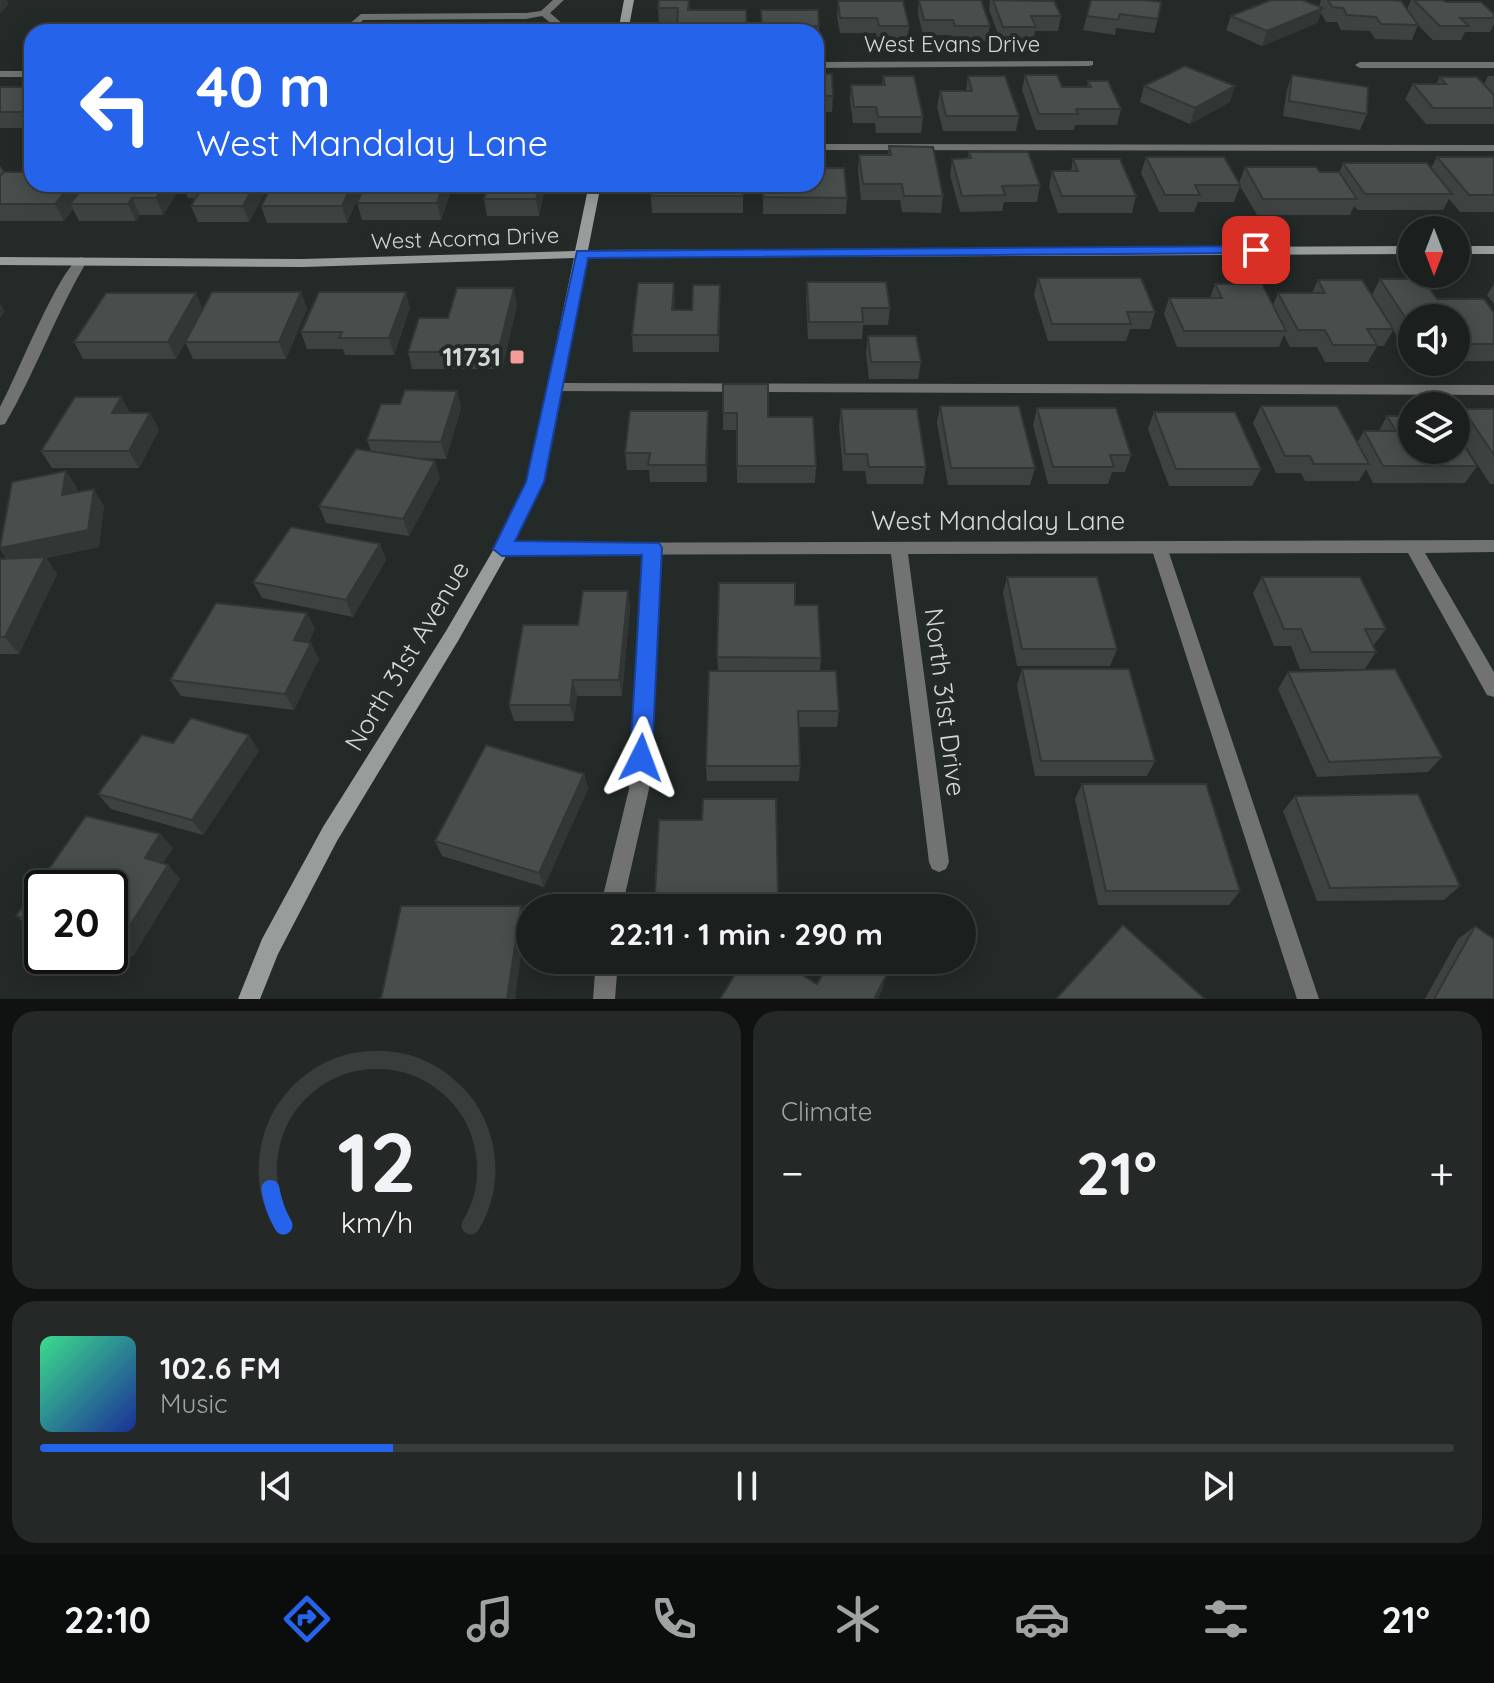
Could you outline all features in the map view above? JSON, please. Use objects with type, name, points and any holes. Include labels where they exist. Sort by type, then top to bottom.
[{"type":"street","points":[[352,24],[370,15],[526,16],[544,13],[559,0]]},
{"type":"street","points":[[624,24],[629,0]]},
{"type":"street","points":[[544,13],[558,24]]},
{"type":"street","name":"West Evans Drive","points":[[824,65],[1089,63]]},
{"type":"street","points":[[1360,65],[1494,65]]},
{"type":"street","points":[[0,74],[24,74]]},
{"type":"street","points":[[824,147],[1494,148]]},
{"type":"street","name":"North 31st Avenue","points":[[249,999],[270,947],[330,834],[502,549],[535,482],[594,192]]},
{"type":"street","name":"West Acoma Drive","points":[[0,261],[389,261],[582,254],[1398,250]]},
{"type":"street","points":[[1470,250],[1494,250]]},
{"type":"street","points":[[0,420],[23,382],[64,286],[81,261]]},
{"type":"street","points":[[556,388],[1494,390]]},
{"type":"street","name":"West Mandalay Lane","points":[[502,549],[1494,546]]},
{"type":"street","points":[[1159,547],[1308,999]]},
{"type":"street","points":[[1413,547],[1494,689]]},
{"type":"street","points":[[614,894],[639,789],[652,548]]},
{"type":"street","name":"North 31st Drive","points":[[899,548],[939,862]]},
{"type":"street","points":[[604,999],[606,974]]},
{"type":"building","points":[[659,0],[689,0],[688,10],[746,10],[747,24],[677,24],[678,8],[658,8]]},
{"type":"building","points":[[919,0],[981,0],[990,26],[955,26],[953,20],[924,20]]},
{"type":"building","points":[[993,0],[1054,1],[1061,16],[1031,16],[1036,27],[1003,27]]},
{"type":"building","points":[[1091,0],[1161,2],[1158,19],[1120,14],[1118,20],[1087,16]]},
{"type":"building","points":[[1271,0],[1302,0],[1323,8],[1267,31],[1231,16]]},
{"type":"building","points":[[1328,0],[1401,1],[1418,25],[1381,24],[1376,17],[1347,15],[1343,8],[1332,7]]},
{"type":"building","points":[[1414,0],[1481,2],[1494,14],[1494,18],[1460,18],[1469,26],[1440,26]]},
{"type":"building","points":[[838,1],[903,1],[909,26],[879,26],[877,18],[840,18]]},
{"type":"building","points":[[761,10],[818,10],[819,24],[762,24]]},
{"type":"building","points":[[1185,66],[1235,86],[1195,108],[1144,86]]},
{"type":"building","points":[[824,74],[832,74],[833,96],[824,96]]},
{"type":"building","points":[[1025,75],[1057,75],[1062,87],[1091,87],[1088,81],[1108,81],[1121,109],[1076,109],[1078,114],[1039,114]]},
{"type":"building","points":[[1292,75],[1368,87],[1367,114],[1289,101]]},
{"type":"building","points":[[883,76],[914,76],[923,117],[878,117],[876,107],[854,107],[851,85],[885,85]]},
{"type":"building","points":[[968,76],[1005,76],[1019,116],[946,116],[940,91],[972,91]]},
{"type":"building","points":[[1440,77],[1477,77],[1494,95],[1494,108],[1433,108],[1413,84],[1446,84]]},
{"type":"building","points":[[0,87],[24,87],[24,112],[0,112]]},
{"type":"building","points":[[889,146],[933,147],[943,196],[904,196],[902,184],[863,184],[859,155],[891,155]]},
{"type":"building","points":[[969,152],[1028,152],[1040,185],[1002,186],[1005,195],[962,196],[952,159],[971,158]]},
{"type":"building","points":[[1146,157],[1224,157],[1240,185],[1195,185],[1200,195],[1165,195]]},
{"type":"building","points":[[1437,157],[1494,157],[1494,195],[1469,195]]},
{"type":"building","points":[[1073,159],[1120,159],[1136,196],[1062,196],[1052,171],[1078,171]]},
{"type":"building","points":[[1343,163],[1427,163],[1452,194],[1365,194]]},
{"type":"building","points":[[1245,167],[1316,167],[1320,172],[1339,172],[1357,199],[1263,199]]},
{"type":"building","points":[[824,168],[844,168],[847,198],[763,197],[763,192],[824,192]]},
{"type":"building","points":[[4,172],[24,172],[24,192],[65,192],[55,204],[0,204],[0,176]]},
{"type":"building","points":[[80,192],[160,192],[156,198],[132,198],[128,204],[70,204]]},
{"type":"building","points":[[199,192],[251,192],[243,206],[191,206]]},
{"type":"building","points":[[269,192],[348,192],[342,206],[261,206]]},
{"type":"building","points":[[362,192],[440,192],[437,203],[357,203]]},
{"type":"building","points":[[486,192],[538,192],[536,199],[484,199]]},
{"type":"building","points":[[651,192],[743,192],[743,196],[651,196]]},
{"type":"building","points":[[1038,278],[1141,278],[1155,312],[1127,312],[1131,324],[1052,324]]},
{"type":"building","points":[[1380,279],[1398,279],[1398,288],[1429,288],[1437,299],[1484,299],[1494,313],[1494,344],[1470,344],[1470,304],[1398,304],[1398,307]]},
{"type":"building","points":[[1318,280],[1362,280],[1393,329],[1367,329],[1377,345],[1333,345],[1325,330],[1298,330],[1278,293],[1325,293]]},
{"type":"building","points":[[807,282],[886,282],[890,308],[862,308],[863,322],[809,322]]},
{"type":"building","points":[[638,283],[674,283],[672,310],[692,310],[693,285],[720,285],[718,335],[632,335]]},
{"type":"building","points":[[1215,284],[1262,284],[1286,331],[1184,331],[1169,298],[1222,298]]},
{"type":"building","points":[[457,288],[514,288],[498,352],[408,352],[419,318],[448,318]]},
{"type":"building","points":[[212,292],[301,292],[279,342],[185,342]]},
{"type":"building","points":[[319,292],[406,292],[389,338],[339,338],[342,332],[301,332]]},
{"type":"building","points":[[106,293],[196,293],[168,342],[74,342]]},
{"type":"building","points":[[868,336],[916,336],[921,362],[871,362]]},
{"type":"building","points":[[723,384],[768,384],[768,417],[813,417],[816,466],[737,466],[737,413],[723,413]]},
{"type":"building","points":[[405,390],[457,391],[441,442],[367,440],[381,404],[400,404]]},
{"type":"building","points":[[75,397],[121,397],[112,413],[150,413],[129,451],[41,451]]},
{"type":"building","points":[[940,406],[1019,406],[1035,468],[951,468]]},
{"type":"building","points":[[1261,406],[1337,406],[1369,464],[1314,464],[1310,456],[1285,456]]},
{"type":"building","points":[[1037,408],[1116,408],[1131,455],[1110,455],[1114,467],[1053,467]]},
{"type":"building","points":[[841,409],[917,409],[926,467],[869,467],[867,454],[845,454]]},
{"type":"building","points":[[1470,409],[1494,409],[1494,455],[1470,419]]},
{"type":"building","points":[[630,411],[708,411],[706,465],[648,465],[650,453],[625,453]]},
{"type":"building","points":[[1154,412],[1235,412],[1261,469],[1176,469]]},
{"type":"building","points":[[1387,416],[1398,416],[1398,464],[1470,464],[1470,455],[1477,466],[1383,466],[1364,431],[1396,431]]},
{"type":"building","points":[[356,449],[435,461],[403,519],[319,506]]},
{"type":"building","points":[[66,471],[62,495],[94,489],[88,530],[0,548],[12,482]]},
{"type":"building","points":[[291,527],[380,544],[346,600],[253,582]]},
{"type":"building","points":[[45,557],[5,637],[0,637],[0,559]]},
{"type":"building","points":[[1007,577],[1097,577],[1117,649],[1022,649]]},
{"type":"building","points":[[1262,577],[1360,577],[1386,629],[1365,629],[1376,652],[1311,652],[1301,629],[1284,629]]},
{"type":"building","points":[[719,583],[795,583],[795,605],[818,605],[821,658],[717,657]]},
{"type":"building","points":[[583,591],[628,591],[619,680],[573,680],[570,705],[509,705],[523,625],[578,625]]},
{"type":"building","points":[[216,603],[307,613],[294,640],[311,643],[285,694],[170,680]]},
{"type":"building","points":[[1022,669],[1129,669],[1155,761],[1041,761]]},
{"type":"building","points":[[1395,669],[1442,757],[1329,762],[1288,672]]},
{"type":"building","points":[[709,671],[836,671],[839,711],[798,711],[800,766],[706,766]]},
{"type":"building","points":[[191,718],[249,735],[192,820],[98,794],[142,735],[173,743]]},
{"type":"building","points":[[486,745],[584,774],[539,873],[435,841]]},
{"type":"building","points":[[1082,784],[1206,784],[1240,891],[1106,891]]},
{"type":"building","points":[[1418,794],[1460,886],[1330,888],[1295,796]]},
{"type":"building","points":[[703,799],[776,799],[778,894],[655,894],[659,820],[702,820]]},
{"type":"building","points":[[86,816],[160,834],[145,858],[168,865],[128,929],[128,870],[48,870]]},
{"type":"building","points":[[24,905],[24,918],[16,916]]},
{"type":"building","points":[[401,906],[516,906],[516,939],[507,999],[381,999]]},
{"type":"building","points":[[1123,925],[1205,999],[1056,999]]},
{"type":"building","points":[[1475,926],[1494,939],[1494,999],[1434,999]]},
{"type":"building","points":[[735,974],[801,974],[817,984],[823,974],[886,976],[874,999],[720,999]]},
{"type":"place","name":"11731","points":[[517,357]]},
{"type":"route","points":[[641,758],[652,548],[502,549],[535,482],[582,254],[1256,250]]}]
